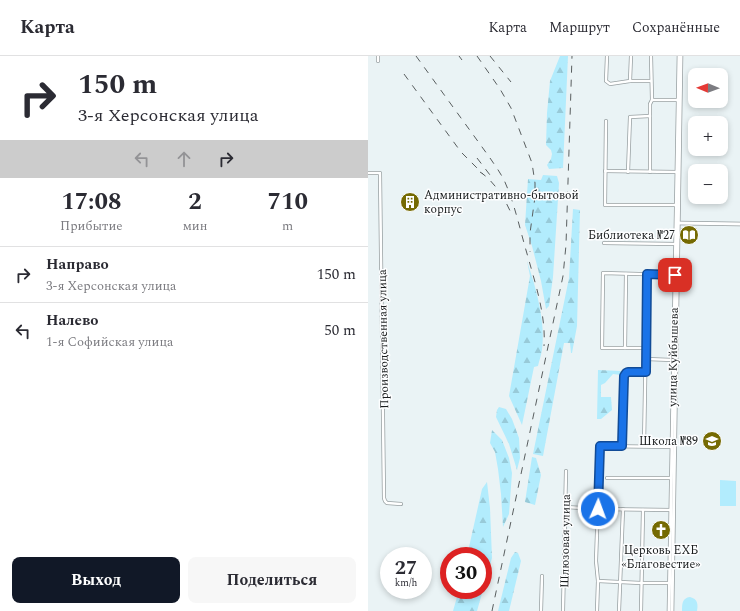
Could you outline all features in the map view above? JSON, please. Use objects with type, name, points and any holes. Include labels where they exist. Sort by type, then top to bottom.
[{"type":"main road","name":"улица Куйбышева","points":[[670,611],[680,56]]},
{"type":"main road","name":"улица Куйбышева","points":[[676,275],[675,244],[678,171]]},
{"type":"main road","points":[[677,223],[740,224]]},
{"type":"street","points":[[378,56],[378,62]]},
{"type":"street","points":[[607,56],[606,81],[610,84],[630,81],[651,81]]},
{"type":"street","points":[[630,81],[631,56]]},
{"type":"street","points":[[650,172],[652,56]]},
{"type":"street","points":[[652,100],[679,100]]},
{"type":"street","points":[[628,172],[630,117],[650,116]]},
{"type":"street","points":[[606,121],[604,205],[676,205]]},
{"type":"street","points":[[605,171],[678,171]]},
{"type":"street","name":"Производственная улица","points":[[368,173],[380,173],[384,498],[387,503],[401,504]]},
{"type":"street","points":[[604,243],[675,244]]},
{"type":"street","points":[[646,348],[602,348],[603,273],[676,275]]},
{"type":"street","points":[[625,348],[626,274]]},
{"type":"street","points":[[644,446],[647,274]]},
{"type":"street","points":[[646,359],[675,360]]},
{"type":"street","points":[[622,446],[624,376],[628,372],[646,372]]},
{"type":"street","points":[[597,611],[598,581],[596,561],[600,446],[673,447]]},
{"type":"street","name":"Шлюзовая улица","points":[[563,611],[566,471]]},
{"type":"street","points":[[606,478],[673,478]]},
{"type":"street","points":[[566,508],[672,510]]},
{"type":"street","points":[[619,611],[622,509]]},
{"type":"street","points":[[641,611],[643,509]]},
{"type":"street","points":[[541,611],[542,576]]},
{"type":"street","points":[[598,581],[671,583]]},
{"type":"green space","points":[[560,56],[568,56],[563,168],[549,169],[547,165],[552,154],[551,150],[546,145],[550,81]]},
{"type":"green space","points":[[543,175],[557,176],[559,183],[553,277],[549,306],[546,309],[541,281],[525,225],[528,179],[541,180]]},
{"type":"green space","points":[[573,209],[580,210],[577,326],[572,353],[570,343],[564,343],[543,456],[533,454],[569,278]]},
{"type":"green space","points":[[527,261],[534,282],[539,305],[543,328],[543,339],[538,366],[534,367],[522,425],[509,396],[530,276]]},
{"type":"green space","points":[[598,370],[621,371],[621,375],[613,374],[605,383],[601,385],[601,397],[611,397],[612,410],[601,419],[597,419]]},
{"type":"green space","points":[[499,407],[506,409],[512,419],[519,438],[520,458],[517,470],[509,444],[496,417]]},
{"type":"green space","points":[[492,430],[502,440],[509,458],[512,473],[509,514],[503,527],[498,469],[495,452],[490,443]]},
{"type":"green space","points":[[532,457],[536,458],[541,475],[535,505],[525,502]]},
{"type":"green space","points":[[720,480],[736,481],[736,506],[720,506]]},
{"type":"green space","points":[[487,482],[492,547],[469,547],[482,489]]},
{"type":"green space","points":[[515,552],[518,553],[521,561],[509,611],[498,611],[511,558]]},
{"type":"green space","points":[[690,597],[695,599],[697,602],[697,611],[682,611],[682,604],[684,600]]},
{"type":"green space","points":[[456,599],[480,599],[477,611],[453,611]]},
{"type":"railway","points":[[416,56],[490,158],[505,183],[516,213],[540,301],[544,346]]},
{"type":"railway","points":[[459,56],[462,60]]},
{"type":"railway","points":[[477,56],[511,108],[532,163],[535,183],[535,197],[530,233],[530,252]]},
{"type":"railway","points":[[490,56],[511,82]]},
{"type":"railway","points":[[492,611],[563,276],[566,245],[572,56]]},
{"type":"railway","points":[[404,74],[461,152],[484,175]]},
{"type":"railway","points":[[477,158],[490,175]]},
{"type":"railway","points":[[480,172],[490,180],[506,202],[511,213]]},
{"type":"place","name":"Административно-бытовой корпус","points":[[410,202]]},
{"type":"place","name":"Библиотека №27","points":[[689,235]]},
{"type":"place","name":"Школа №89","points":[[712,441]]},
{"type":"place","name":"Церковь ЕХБ «Благовестие»","points":[[661,530]]},
{"type":"route","points":[[598,509],[600,446],[622,446],[624,376],[628,372],[646,372],[647,274],[675,275]]}]
